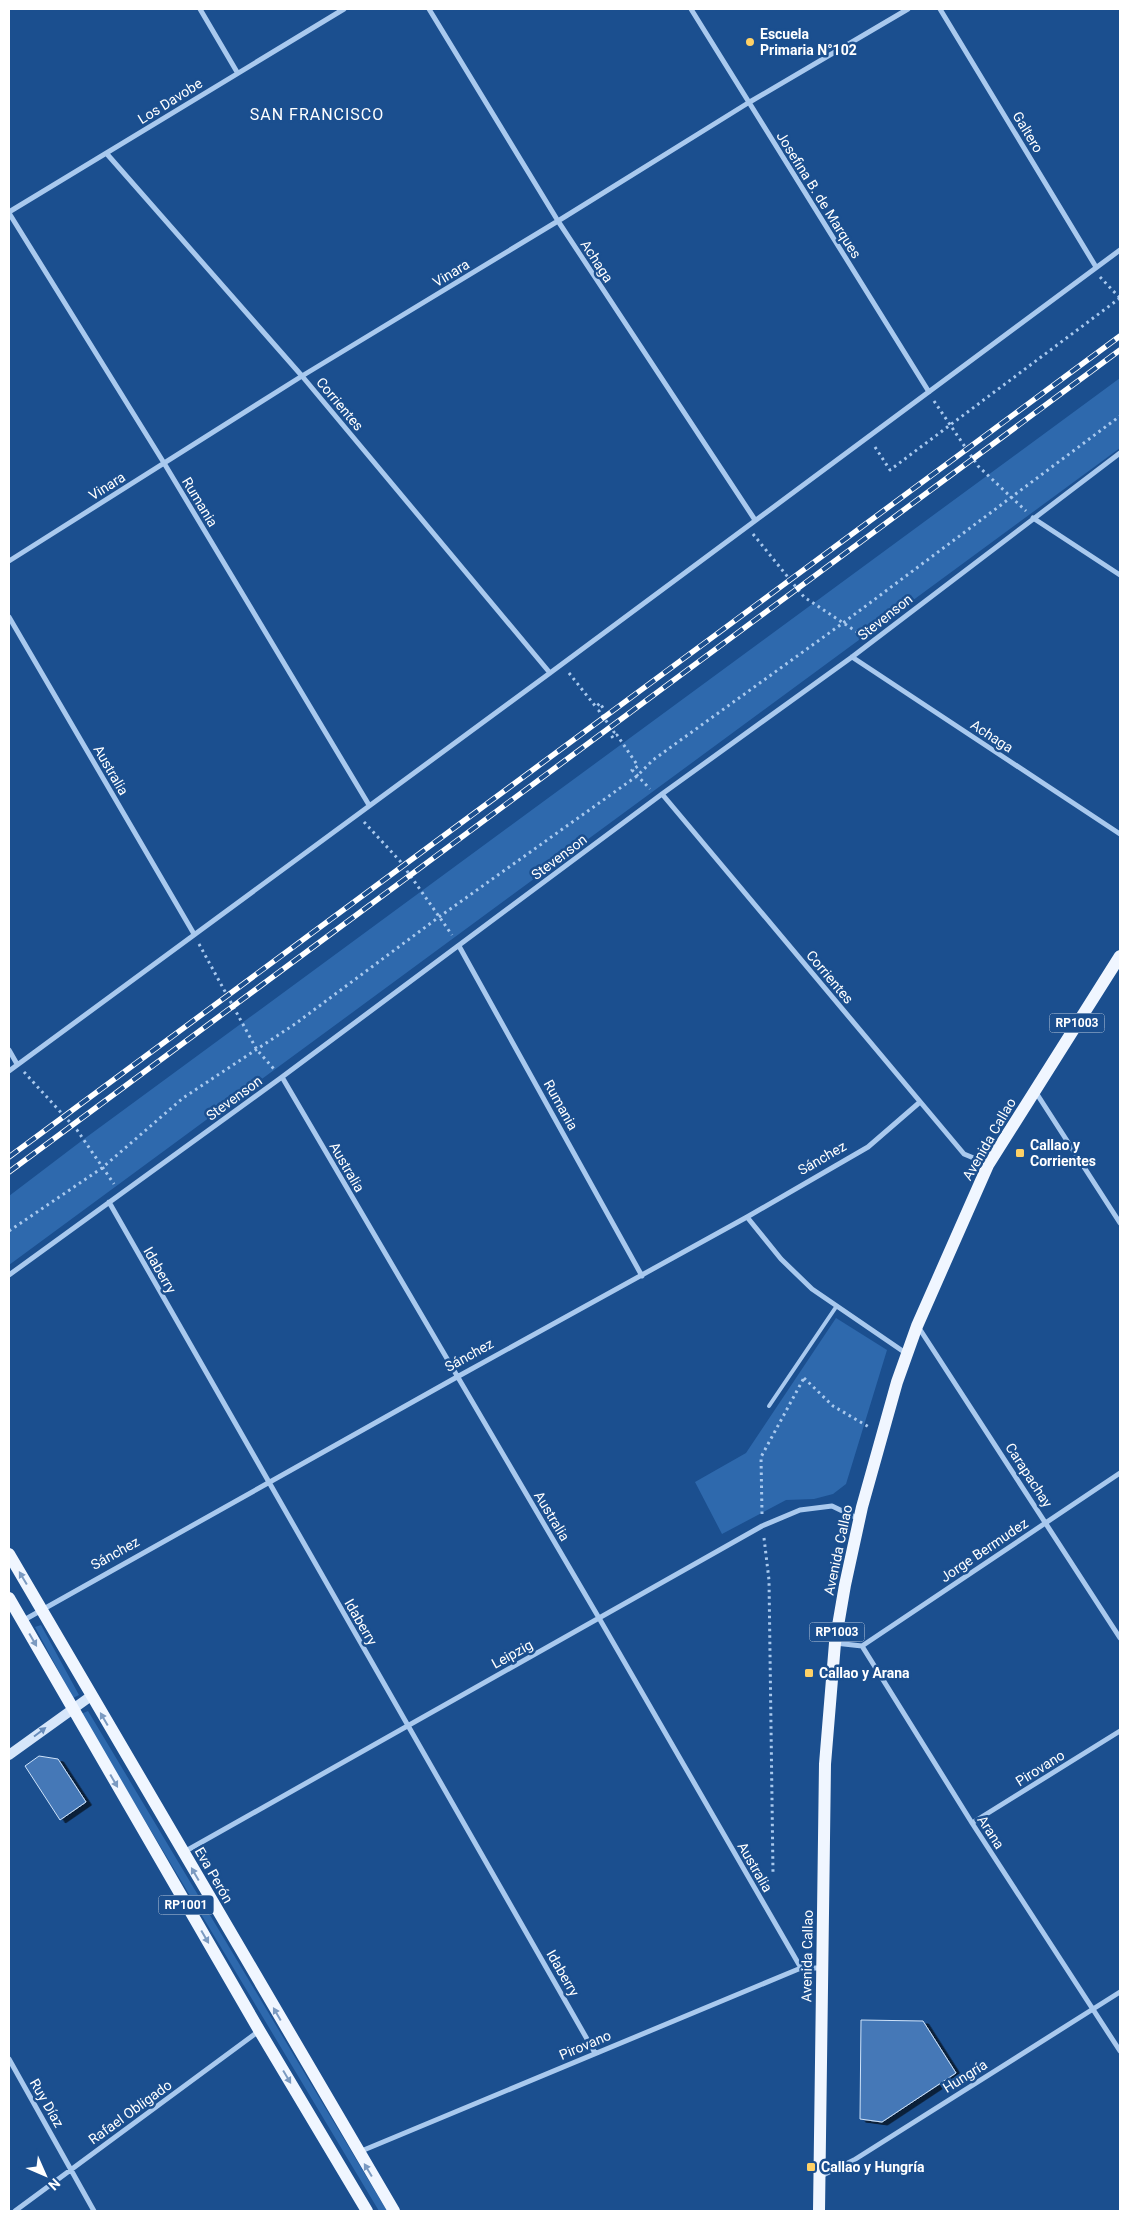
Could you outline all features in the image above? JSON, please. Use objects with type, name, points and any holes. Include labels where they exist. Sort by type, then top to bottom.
[{"type":"main road","name":"Avenida Callao","points":[[819,2211],[825,1764],[835,1643],[859,1520],[882,1435],[917,1326],[988,1165],[1120,956]]},
{"type":"main road","name":"Eva Perón","points":[[9,1554],[394,2211]]},
{"type":"main road","name":"RP1001","points":[[9,1598],[259,2030],[367,2211]]},
{"type":"street","points":[[200,9],[237,72]]},
{"type":"street","name":"Los Davobe","points":[[9,212],[237,72],[344,9]]},
{"type":"street","name":"Achaga","points":[[429,9],[558,221],[754,520]]},
{"type":"street","name":"Josefina B. de Marques","points":[[690,9],[928,392]]},
{"type":"street","name":"Vinara","points":[[9,561],[302,376],[558,221],[748,102],[908,9]]},
{"type":"street","name":"Galtero","points":[[940,9],[1096,267]]},
{"type":"street","name":"Corrientes","points":[[106,154],[302,376],[550,673]]},
{"type":"street","name":"Rumania","points":[[9,212],[164,463],[369,805]]},
{"type":"street","points":[[9,1071],[1120,250]]},
{"type":"street","name":"Stevenson","points":[[9,1275],[282,1077],[662,794],[852,657],[1120,453]]},
{"type":"street","points":[[1033,518],[1120,575]]},
{"type":"street","name":"Australia","points":[[9,617],[194,934]]},
{"type":"street","name":"Achaga","points":[[852,657],[1120,834]]},
{"type":"street","name":"Corrientes","points":[[662,794],[964,1154],[988,1165]]},
{"type":"street","name":"Rumania","points":[[459,946],[642,1276]]},
{"type":"street","points":[[9,1050],[17,1064]]},
{"type":"street","name":"Australia","points":[[282,1077],[599,1618],[801,1968]]},
{"type":"street","points":[[1034,1091],[1120,1223]]},
{"type":"street","name":"Sánchez","points":[[22,1621],[747,1217],[868,1147],[920,1102]]},
{"type":"street","name":"Idaberry","points":[[109,1202],[407,1726],[596,2053]]},
{"type":"street","points":[[747,1217],[781,1258],[812,1289],[907,1354]]},
{"type":"street","name":"Carapachay","points":[[917,1326],[1046,1521],[1120,1638]]},
{"type":"street","name":"Jorge Bermudez","points":[[862,1646],[1120,1473]]},
{"type":"street","name":"Leipzig","points":[[183,1853],[762,1526],[800,1510],[832,1506],[859,1520]]},
{"type":"street","points":[[835,1643],[862,1646]]},
{"type":"street","name":"Arana","points":[[862,1646],[972,1823],[1120,2051]]},
{"type":"street","points":[[9,1755],[91,1696]]},
{"type":"street","name":"Pirovano","points":[[972,1823],[1120,1731]]},
{"type":"street","name":"Pirovano","points":[[358,2152],[801,1968],[822,1968]]},
{"type":"street","name":"Hungría","points":[[820,2176],[854,2160],[1120,1992]]},
{"type":"street","name":"Rafael Obligado","points":[[15,2211],[259,2030]]},
{"type":"street","name":"Ruy Díaz","points":[[9,2059],[94,2211]]},
{"type":"lane","points":[[769,1406],[836,1307]]},
{"type":"path","points":[[868,437],[890,470],[1120,298],[1101,280],[1096,267]]},
{"type":"path","points":[[928,392],[978,466],[1033,518]]},
{"type":"path","points":[[9,1231],[102,1168],[183,1098],[257,1050],[637,776],[653,760],[843,623],[1120,416]]},
{"type":"path","points":[[746,526],[804,597],[871,642]]},
{"type":"path","points":[[562,664],[596,707],[600,703],[603,708],[599,711],[614,732],[611,735],[613,738],[616,735],[638,766],[632,770],[650,790],[662,794]]},
{"type":"path","points":[[357,814],[400,861],[459,946]]},
{"type":"path","points":[[194,934],[257,1050],[282,1077]]},
{"type":"path","points":[[17,1064],[77,1130],[120,1194]]},
{"type":"path","points":[[774,1874],[769,1580],[762,1526],[761,1457],[809,1369]]},
{"type":"path","points":[[804,1378],[833,1406],[882,1435]]},
{"type":"shaded area","points":[[1120,378],[1120,448],[9,1265],[9,1196]]},
{"type":"shaded area","points":[[836,1318],[887,1350],[846,1484],[833,1494],[814,1499],[786,1500],[722,1534],[695,1482],[746,1453]]},
{"type":"shaded area","points":[[41,1625],[79,1695],[73,1698],[35,1627]]},
{"type":"shaded area","points":[[88,1711],[387,2211],[379,2211],[81,1714]]},
{"type":"building","points":[[39,1756],[58,1759],[86,1802],[60,1820],[25,1766]]},
{"type":"building","points":[[861,2020],[923,2021],[956,2073],[882,2122],[860,2119]]},
{"type":"railway","points":[[9,1157],[1120,336]]},
{"type":"railway","points":[[9,1172],[1120,350]]},
{"type":"place","name":"Escuela Primaria N°102","points":[[750,42]]},
{"type":"place","name":"Callao y Corrientes","points":[[1020,1153]]},
{"type":"place","name":"Callao y Arana","points":[[809,1673]]},
{"type":"place","name":"Callao y Hungría","points":[[811,2167]]},
{"type":"district","name":"SAN FRANCISCO","points":[[317,114]]}]
